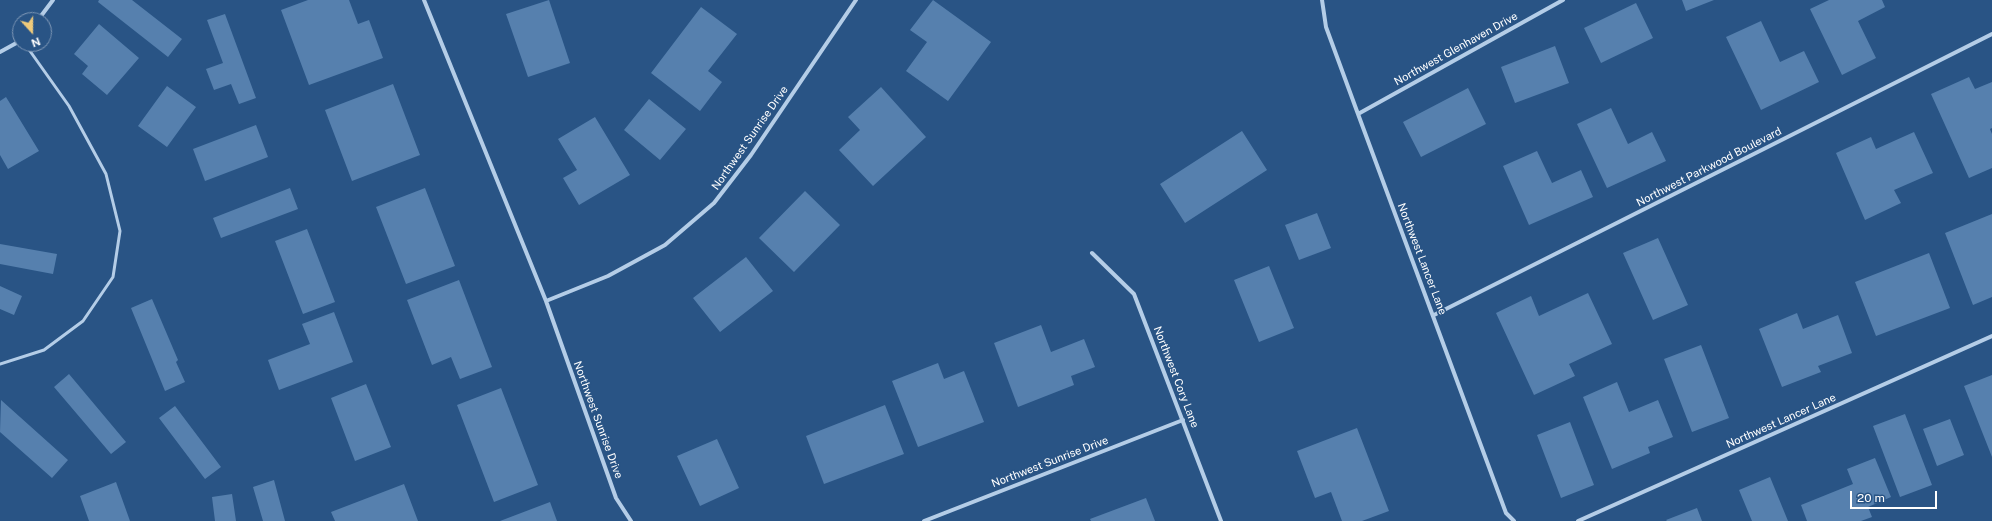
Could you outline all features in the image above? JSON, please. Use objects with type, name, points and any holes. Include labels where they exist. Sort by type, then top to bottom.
[{"type":"street","points":[[44,12],[53,0]]},
{"type":"street","name":"Northwest Sunrise Drive","points":[[424,0],[546,301],[616,498],[631,521]]},
{"type":"street","name":"Northwest Sunrise Drive","points":[[546,301],[608,276],[665,245],[714,204],[752,155],[856,0]]},
{"type":"street","name":"Northwest Lancer Lane","points":[[1322,0],[1326,27],[1358,114],[1434,315],[1506,513],[1514,521]]},
{"type":"street","name":"Northwest Glenhaven Drive","points":[[1358,114],[1563,0]]},
{"type":"street","name":"Northwest Parkwood Boulevard","points":[[1434,315],[1992,34]]},
{"type":"street","points":[[0,52],[12,45]]},
{"type":"street","name":"Northwest Cory Lane","points":[[1092,253],[1134,294],[1221,521]]},
{"type":"street","name":"Northwest Lancer Lane","points":[[1578,521],[1992,336]]},
{"type":"street","name":"Northwest Sunrise Drive","points":[[924,521],[1182,420]]},
{"type":"lane","points":[[0,364],[44,350],[83,321],[114,277],[120,231],[106,174],[69,106],[31,52]]},
{"type":"building","points":[[99,0],[132,0],[182,39],[168,57],[98,2]]},
{"type":"building","points":[[308,0],[349,0],[358,24],[369,20],[383,58],[309,85],[281,10]]},
{"type":"building","points":[[549,0],[570,63],[528,77],[506,14]]},
{"type":"building","points":[[933,0],[991,42],[948,101],[906,71],[927,42],[910,30]]},
{"type":"building","points":[[1682,0],[1714,0],[1686,11]]},
{"type":"building","points":[[1829,0],[1882,0],[1885,7],[1858,21],[1876,58],[1842,75],[1810,9]]},
{"type":"building","points":[[1636,3],[1653,38],[1601,63],[1584,28]]},
{"type":"building","points":[[701,7],[737,34],[708,71],[722,82],[700,111],[651,73]]},
{"type":"building","points":[[225,14],[256,98],[239,104],[231,84],[214,90],[206,69],[223,63],[207,20]]},
{"type":"building","points":[[1761,21],[1780,62],[1804,51],[1819,82],[1761,110],[1726,37]]},
{"type":"building","points":[[99,24],[139,58],[107,95],[82,74],[88,66],[74,54]]},
{"type":"building","points":[[1555,46],[1569,83],[1515,103],[1501,67]]},
{"type":"building","points":[[1969,77],[1975,89],[1992,82],[1992,128],[1990,129],[1992,134],[1992,168],[1969,178],[1931,94]]},
{"type":"building","points":[[393,84],[420,155],[352,181],[325,110]]},
{"type":"building","points":[[167,86],[196,107],[167,147],[138,126]]},
{"type":"building","points":[[881,87],[926,137],[873,186],[839,150],[860,130],[848,117]]},
{"type":"building","points":[[1468,88],[1486,124],[1421,157],[1403,122]]},
{"type":"building","points":[[6,97],[39,151],[8,169],[0,155],[0,101]]},
{"type":"building","points":[[649,99],[686,129],[660,160],[624,130]]},
{"type":"building","points":[[1611,108],[1628,144],[1652,132],[1666,161],[1607,188],[1577,124]]},
{"type":"building","points":[[595,117],[630,175],[579,205],[563,178],[577,170],[558,139]]},
{"type":"building","points":[[256,125],[268,157],[205,181],[193,149]]},
{"type":"building","points":[[1242,131],[1267,170],[1185,223],[1160,184]]},
{"type":"building","points":[[1914,132],[1933,173],[1894,190],[1901,203],[1865,220],[1836,153],[1871,137],[1876,149]]},
{"type":"building","points":[[1537,151],[1552,183],[1581,170],[1593,197],[1529,225],[1503,166]]},
{"type":"building","points":[[290,188],[298,209],[221,238],[213,218]]},
{"type":"building","points":[[425,188],[455,266],[406,284],[376,207]]},
{"type":"building","points":[[805,191],[840,225],[794,272],[759,238]]},
{"type":"building","points":[[1317,213],[1331,248],[1299,260],[1285,225]]},
{"type":"building","points":[[1992,214],[1992,297],[1973,305],[1945,233]]},
{"type":"building","points":[[307,229],[335,302],[303,314],[275,241]]},
{"type":"building","points":[[1658,238],[1688,305],[1653,320],[1623,253]]},
{"type":"building","points":[[0,244],[57,254],[53,274],[0,264]]},
{"type":"building","points":[[1929,253],[1950,308],[1876,336],[1855,282]]},
{"type":"building","points":[[746,257],[773,291],[720,332],[693,298]]},
{"type":"building","points":[[1269,266],[1294,328],[1259,342],[1234,280]]},
{"type":"building","points":[[459,280],[492,367],[460,379],[451,357],[432,365],[407,300]]},
{"type":"building","points":[[0,286],[22,296],[14,315],[0,309]]},
{"type":"building","points":[[1588,293],[1612,344],[1569,364],[1575,376],[1534,395],[1496,313],[1531,296],[1539,316]]},
{"type":"building","points":[[152,299],[178,360],[176,362],[185,382],[165,391],[131,308]]},
{"type":"building","points":[[334,312],[353,362],[279,390],[268,360],[310,344],[302,324]]},
{"type":"building","points":[[1797,313],[1803,329],[1838,315],[1852,353],[1818,366],[1821,372],[1782,387],[1759,329]]},
{"type":"building","points":[[1041,325],[1051,352],[1084,339],[1095,367],[1071,376],[1074,385],[1018,407],[994,343]]},
{"type":"building","points":[[1701,345],[1729,418],[1692,432],[1664,359]]},
{"type":"building","points":[[938,363],[944,379],[964,371],[984,422],[918,447],[892,381]]},
{"type":"building","points":[[69,374],[126,442],[111,454],[54,387]]},
{"type":"building","points":[[1992,375],[1992,457],[1964,386]]},
{"type":"building","points":[[1617,382],[1629,412],[1658,400],[1673,437],[1648,447],[1650,453],[1612,469],[1583,397]]},
{"type":"building","points":[[366,384],[391,447],[355,461],[331,398]]},
{"type":"building","points":[[501,388],[538,485],[494,502],[457,405]]},
{"type":"building","points":[[1,400],[68,460],[52,478],[0,432]]},
{"type":"building","points":[[885,405],[904,454],[824,484],[806,436]]},
{"type":"building","points":[[175,406],[221,467],[205,479],[159,418]]},
{"type":"building","points":[[1905,414],[1932,485],[1900,497],[1873,426]]},
{"type":"building","points":[[1950,419],[1964,455],[1937,466],[1923,429]]},
{"type":"building","points":[[1570,422],[1594,485],[1561,498],[1537,435]]},
{"type":"building","points":[[1357,428],[1389,511],[1362,521],[1342,521],[1331,492],[1315,498],[1297,451]]},
{"type":"building","points":[[717,439],[739,488],[700,506],[677,456]]},
{"type":"building","points":[[1875,458],[1891,497],[1868,507],[1872,517],[1861,521],[1807,521],[1801,505],[1853,484],[1847,469]]},
{"type":"building","points":[[1770,477],[1788,521],[1752,521],[1739,490]]},
{"type":"building","points":[[274,480],[285,521],[263,521],[253,487]]},
{"type":"building","points":[[116,482],[130,521],[89,521],[80,496]]},
{"type":"building","points":[[404,484],[418,521],[335,521],[331,512]]},
{"type":"building","points":[[232,494],[236,521],[215,521],[212,497]]},
{"type":"building","points":[[1146,498],[1155,521],[1091,521],[1090,519]]},
{"type":"building","points":[[550,502],[557,521],[500,521]]},
{"type":"building","points":[[1697,508],[1702,521],[1666,520]]}]
